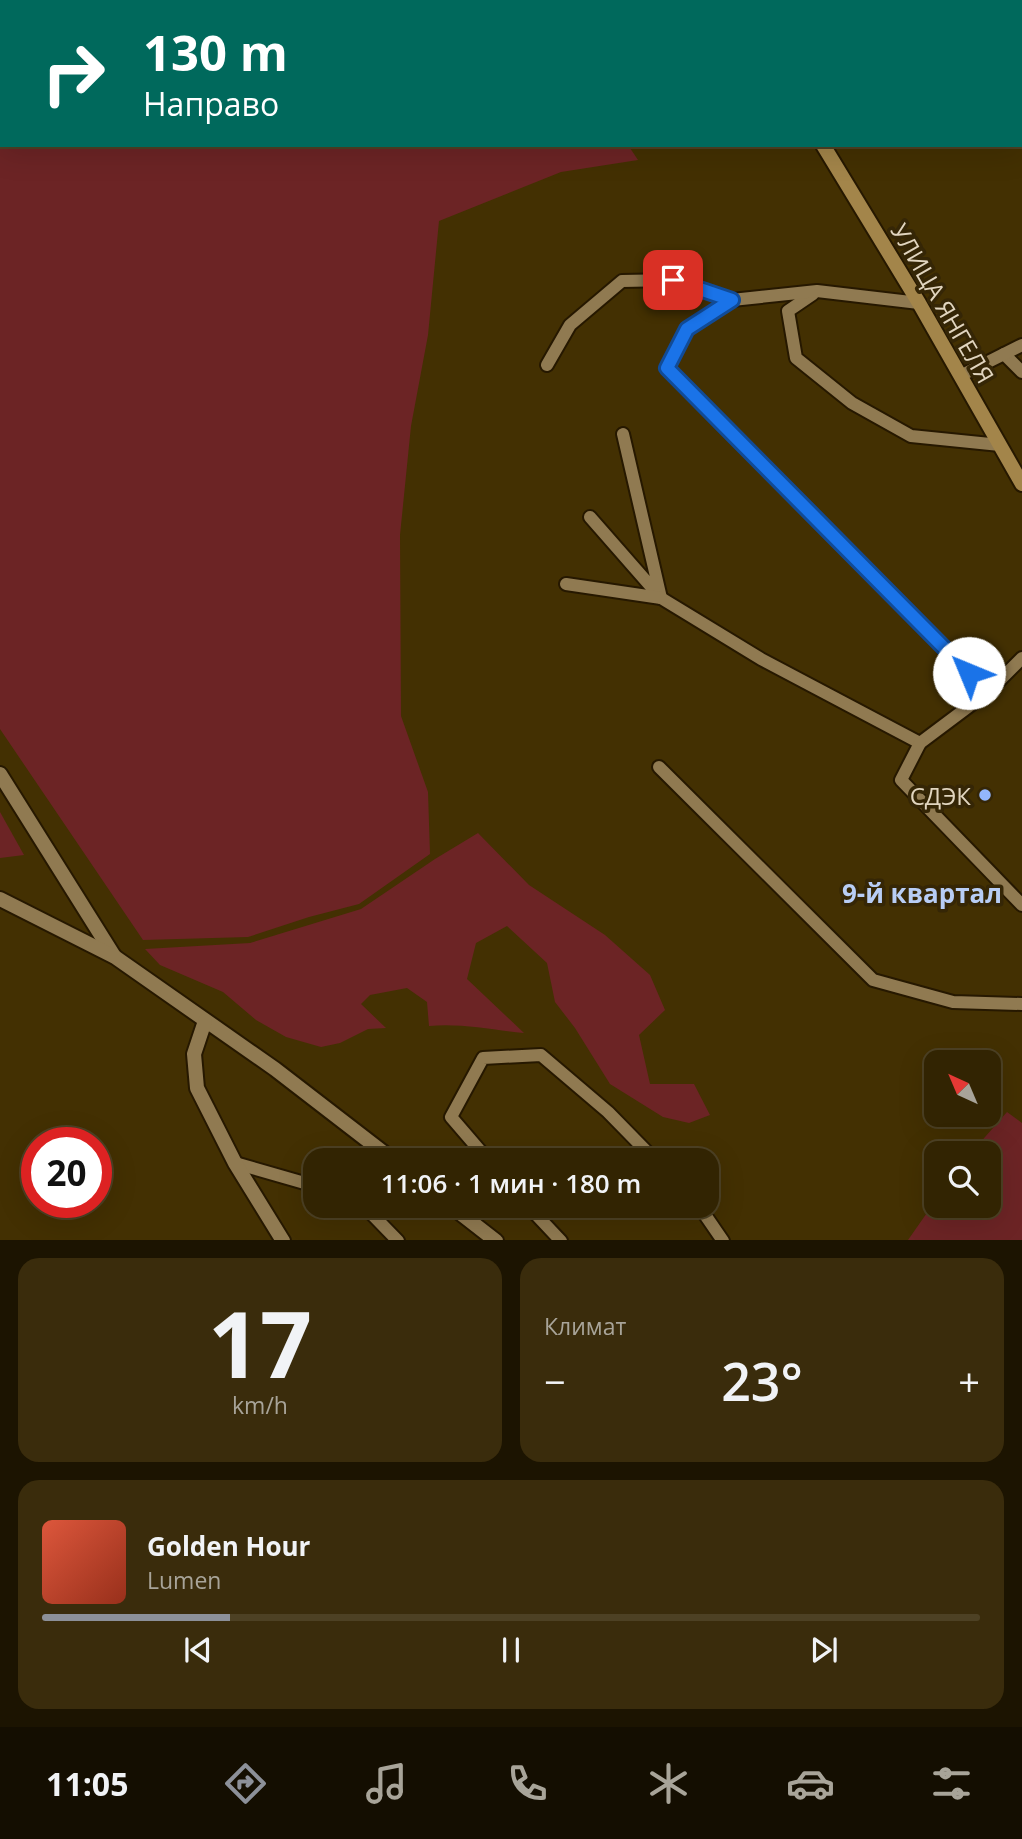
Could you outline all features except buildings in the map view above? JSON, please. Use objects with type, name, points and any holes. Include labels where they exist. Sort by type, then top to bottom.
[{"type":"street","name":"УЛИЦА ЯНГЕЛЯ","points":[[824,147],[919,303],[1022,484]]},
{"type":"street","points":[[0,774],[115,957]]},
{"type":"street","points":[[0,899],[115,957],[275,1069],[377,1148]]},
{"type":"street","points":[[205,1021],[194,1055],[197,1088],[235,1163],[282,1240]]},
{"type":"street","points":[[466,1218],[495,1240]]},
{"type":"lane","points":[[547,365],[570,325],[622,281],[673,280],[732,300],[817,292],[919,303]]},
{"type":"lane","points":[[817,292],[788,310],[796,358],[852,403],[911,436],[1000,446]]},
{"type":"lane","points":[[732,300],[687,329],[667,368],[988,692]]},
{"type":"lane","points":[[960,376],[1022,345]]},
{"type":"lane","points":[[1004,354],[1022,372]]},
{"type":"lane","points":[[622,434],[661,598]]},
{"type":"lane","points":[[590,517],[661,598],[761,659],[920,743]]},
{"type":"lane","points":[[566,584],[661,598]]},
{"type":"lane","points":[[1022,658],[988,692],[920,743],[901,780],[1022,905]]},
{"type":"lane","points":[[659,767],[873,980],[953,1002],[1022,1004]]},
{"type":"lane","points":[[478,1148],[451,1117],[483,1058],[541,1055],[608,1112],[643,1148]]},
{"type":"lane","points":[[235,1163],[303,1183]]},
{"type":"lane","points":[[376,1218],[397,1240]]},
{"type":"lane","points":[[539,1218],[560,1240]]},
{"type":"lane","points":[[707,1218],[722,1240]]},
{"type":"shaded area","points":[[0,147],[629,147],[638,160],[561,172],[439,221],[428,335],[411,426],[400,535],[401,716],[428,792],[430,854],[359,904],[248,937],[143,940],[0,729]]},
{"type":"shaded area","points":[[0,812],[24,855],[0,858]]},
{"type":"shaded area","points":[[478,833],[529,885],[605,935],[650,975],[665,1010],[639,1035],[650,1084],[694,1084],[710,1115],[689,1123],[663,1117],[610,1084],[575,1028],[555,1002],[547,963],[507,926],[476,943],[467,979],[524,1033],[465,1026],[429,1026],[427,1002],[407,988],[370,995],[361,1004],[386,1028],[368,1029],[340,1043],[321,1047],[286,1037],[256,1020],[223,992],[160,965],[145,949],[250,943],[361,909]]},
{"type":"shaded area","points":[[1007,1112],[1022,1123],[1022,1240],[908,1240],[924,1217],[1001,1218],[1001,1141],[982,1141],[994,1127],[1001,1127],[1001,1119]]},
{"type":"place","name":"СДЭК","points":[[985,795]]},
{"type":"district","name":"9-й квартал","points":[[922,893]]},
{"type":"route","points":[[673,280],[732,300],[687,329],[667,368],[969,673]]}]
